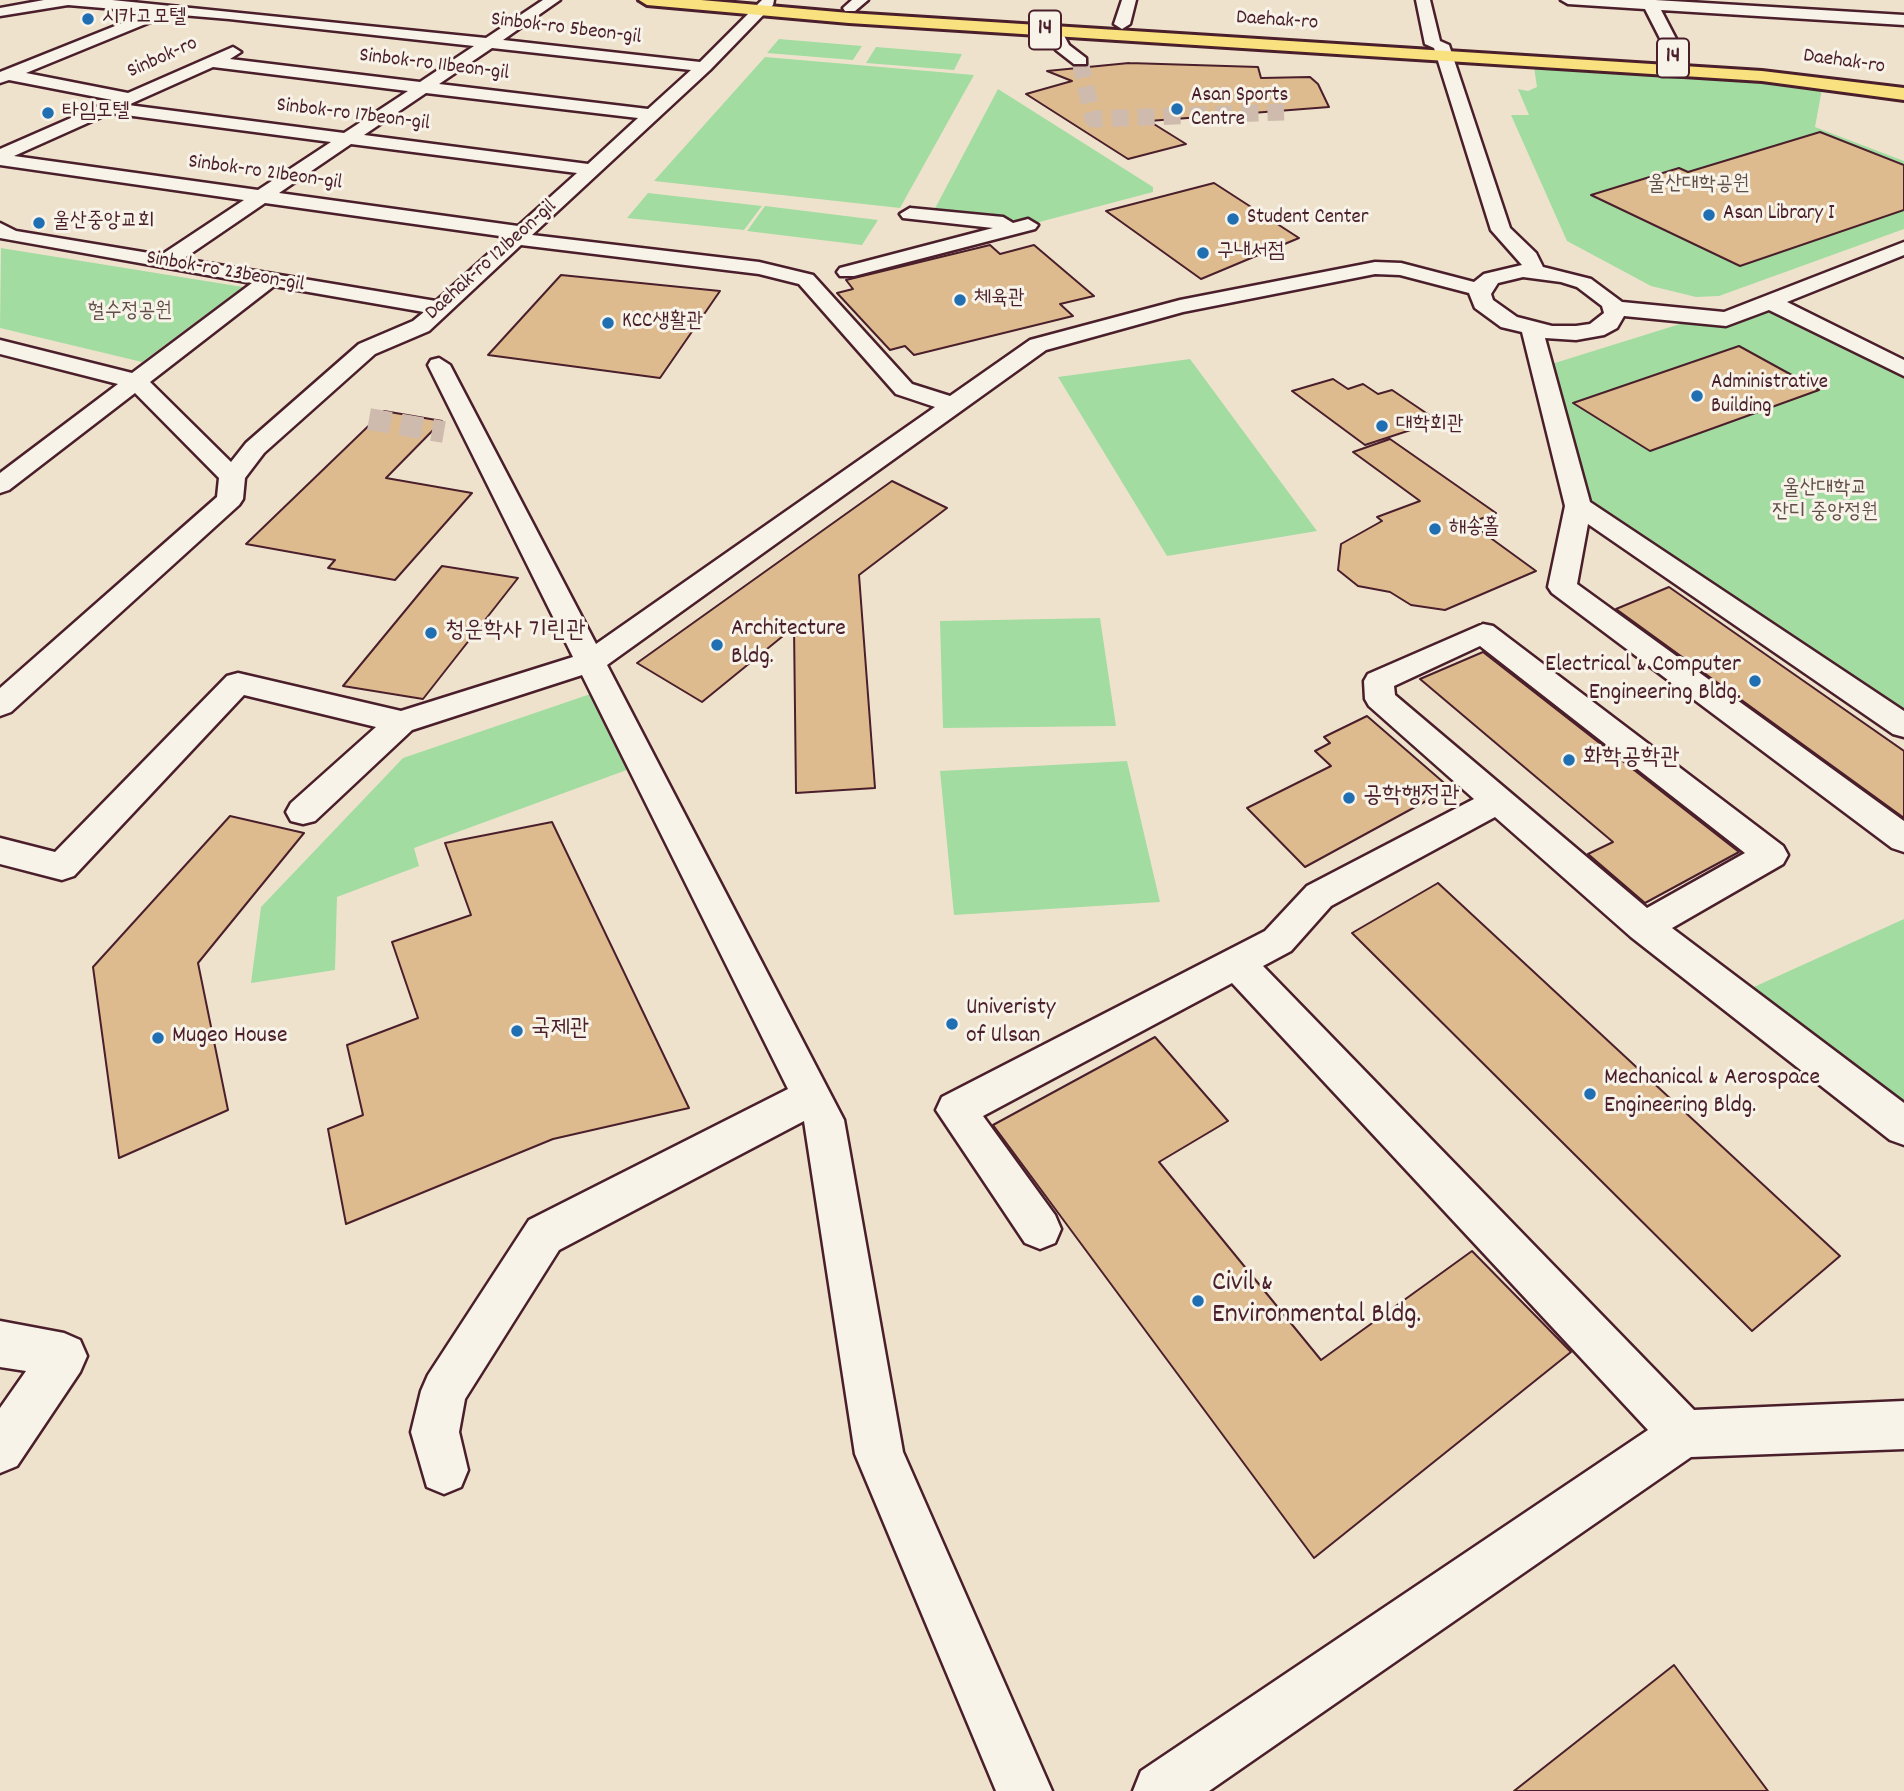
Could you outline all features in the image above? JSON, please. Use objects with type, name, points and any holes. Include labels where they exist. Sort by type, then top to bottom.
[{"type":"main road","name":"Daehak-ro","points":[[647,0],[856,4],[1302,41]]},
{"type":"main road","name":"Daehak-ro","points":[[757,4],[1055,31],[1439,48],[1574,58],[1762,76],[1904,94]]},
{"type":"main road","name":"Daehak-ro","points":[[1574,58],[1678,58],[1904,84]]},
{"type":"street","points":[[64,0],[78,1]]},
{"type":"street","points":[[163,263],[553,0]]},
{"type":"street","points":[[1122,24],[1129,0]]},
{"type":"street","points":[[1423,0],[1501,230],[1529,257],[1535,272]]},
{"type":"street","points":[[1568,0],[1789,6],[1904,20]]},
{"type":"street","points":[[0,12],[78,1]]},
{"type":"street","name":"Sinbok-ro 5beon-gil","points":[[78,1],[704,67]]},
{"type":"street","points":[[1649,2],[1678,58]]},
{"type":"street","name":"Daehak-ro 121beon-gil","points":[[0,705],[12,681],[230,499],[232,477],[255,448],[367,349],[421,326],[704,67],[757,4]]},
{"type":"street","points":[[4,77],[171,9]]},
{"type":"street","name":"Sinbok-ro","points":[[0,158],[320,11]]},
{"type":"street","points":[[1055,31],[1062,47],[1080,61]]},
{"type":"street","name":"Sinbok-ro 11beon-gil","points":[[212,62],[652,115]]},
{"type":"street","points":[[4,77],[130,98]]},
{"type":"street","name":"Sinbok-ro 17beon-gil","points":[[109,108],[593,170]]},
{"type":"street","name":"Sinbok-ro 21beon-gil","points":[[0,158],[520,236],[759,268],[806,279],[904,389],[955,406]]},
{"type":"street","points":[[848,272],[1027,225],[909,214]]},
{"type":"street","name":"Sinbok-ro 23beon-gil","points":[[3,235],[440,308]]},
{"type":"street","points":[[1613,308],[1726,320],[1904,248]]},
{"type":"street","points":[[1875,260],[1904,273]]},
{"type":"street","points":[[303,812],[401,722],[591,662],[1038,345],[1180,306],[1375,268],[1401,268],[1481,290]]},
{"type":"street","points":[[1535,272],[1584,283],[1601,292],[1615,313],[1609,323],[1595,330],[1576,333],[1532,329],[1493,313],[1483,303],[1481,290],[1492,278],[1505,273],[1535,272]]},
{"type":"street","points":[[0,485],[268,281]]},
{"type":"street","points":[[1770,302],[1904,369]]},
{"type":"street","points":[[1532,329],[1578,506],[1562,587],[1904,839]]},
{"type":"street","points":[[0,347],[136,381],[232,477]]},
{"type":"street","points":[[439,365],[460,435],[591,662],[824,1120],[880,1454],[1024,1791]]},
{"type":"street","points":[[1578,506],[1904,726]]},
{"type":"street","points":[[1644,927],[1771,855],[1483,633],[1379,681],[1380,699],[1644,927],[1904,1127]]},
{"type":"street","points":[[0,851],[62,867],[238,683],[401,722]]},
{"type":"street","points":[[1040,1229],[956,1110],[1278,941],[1319,897],[1498,801]]},
{"type":"street","points":[[1237,964],[1472,1215],[1684,1434]]},
{"type":"street","points":[[444,1470],[435,1432],[444,1391],[544,1235],[813,1097]]},
{"type":"street","points":[[0,1344],[64,1356],[0,1449]]},
{"type":"street","points":[[1160,1791],[1684,1434],[1904,1425]]},
{"type":"green space","points":[[779,39],[862,46],[853,60],[767,53]]},
{"type":"green space","points":[[876,47],[962,54],[954,70],[866,63]]},
{"type":"green space","points":[[765,57],[974,75],[900,208],[654,181]]},
{"type":"green space","name":"울산대학공원","points":[[1534,67],[1743,79],[1822,89],[1815,127],[1904,161],[1904,229],[1719,296],[1696,297],[1651,286],[1567,241],[1511,115],[1529,115],[1518,89],[1528,91],[1537,87]]},
{"type":"green space","points":[[998,89],[1153,187],[1153,192],[1028,225],[931,216]]},
{"type":"green space","points":[[648,193],[762,206],[744,230],[627,218]]},
{"type":"green space","points":[[765,206],[878,220],[862,245],[747,231]]},
{"type":"green space","name":"헐수정공원","points":[[1,248],[243,287],[142,362],[0,328]]},
{"type":"green space","name":"울산대학교 잔디 중앙정원","points":[[1770,302],[1904,369],[1904,726],[1578,506],[1542,367],[1680,324],[1677,314],[1726,319]]},
{"type":"green space","points":[[1190,359],[1317,531],[1167,556],[1058,377]]},
{"type":"green space","points":[[1100,618],[1116,726],[943,728],[940,621]]},
{"type":"green space","points":[[605,689],[643,764],[414,848],[419,866],[337,897],[335,970],[251,983],[261,907],[403,758]]},
{"type":"green space","points":[[1127,761],[1160,902],[954,915],[940,771]]},
{"type":"green space","points":[[1904,919],[1904,1127],[1734,996]]},
{"type":"building","name":"Asan Sports Centre","points":[[1129,63],[1258,67],[1261,78],[1310,77],[1318,84],[1329,107],[1149,121],[1186,144],[1128,159],[1026,94],[1072,81],[1047,71]]},
{"type":"building","points":[[1820,132],[1904,165],[1904,210],[1740,266],[1591,195],[1679,168],[1688,172]]},
{"type":"building","points":[[1214,183],[1299,238],[1201,279],[1106,211]]},
{"type":"building","name":"체육관","points":[[990,245],[1000,254],[1034,245],[1094,296],[1060,304],[1073,316],[914,355],[905,346],[890,350],[837,293],[853,289],[846,280]]},
{"type":"building","name":"KCC생활관","points":[[561,275],[720,291],[660,378],[488,355]]},
{"type":"building","name":"Administrative Building","points":[[1739,346],[1819,390],[1650,451],[1573,403]]},
{"type":"building","name":"대학회관","points":[[1333,379],[1348,389],[1363,384],[1378,394],[1392,390],[1438,421],[1365,445],[1292,391]]},
{"type":"building","points":[[384,411],[442,421],[386,478],[472,493],[395,580],[328,568],[335,560],[246,544]]},
{"type":"building","name":"해송홀","points":[[1390,439],[1496,513],[1470,523],[1536,571],[1445,610],[1411,605],[1390,592],[1358,586],[1338,570],[1341,544],[1382,521],[1377,517],[1420,501],[1353,452]]},
{"type":"building","name":"Architecture Bldg.","points":[[892,481],[947,508],[859,575],[875,788],[796,793],[794,627],[702,702],[637,663]]},
{"type":"building","name":"청운학사 기린관","points":[[442,566],[518,578],[423,699],[343,686]]},
{"type":"building","name":"Electrical & Computer Engineering Bldg.","points":[[1669,587],[1904,751],[1904,818],[1616,609]]},
{"type":"building","name":"화학공학관","points":[[1483,652],[1739,852],[1645,903],[1588,854],[1613,842],[1420,679]]},
{"type":"building","name":"공학행정관","points":[[1367,716],[1450,788],[1305,867],[1247,808],[1331,766],[1315,751],[1330,743],[1324,737]]},
{"type":"building","name":"Mugeo House","points":[[230,816],[304,833],[198,963],[228,1110],[119,1158],[93,967]]},
{"type":"building","name":"국제관","points":[[552,822],[689,1108],[553,1139],[346,1224],[328,1129],[363,1115],[347,1045],[418,1018],[392,942],[471,915],[445,843]]},
{"type":"building","name":"Mechanical & Aerospace Engineering Bldg.","points":[[1438,883],[1840,1256],[1752,1331],[1352,933]]},
{"type":"building","name":"Civil & Environmental Bldg.","points":[[1155,1037],[1228,1121],[1159,1162],[1321,1360],[1472,1251],[1571,1352],[1314,1558],[993,1125]]},
{"type":"building","points":[[1674,1665],[1768,1791],[1514,1791]]},
{"type":"tunnel","points":[[1080,61],[1093,119],[1284,112]]},
{"type":"tunnel","points":[[369,419],[444,432]]},
{"type":"place","name":"시카고모텔","points":[[88,19]]},
{"type":"place","name":"Asan Sports Centre","points":[[1177,109]]},
{"type":"place","name":"타임모텔","points":[[48,113]]},
{"type":"place","name":"Asan Library I","points":[[1709,215]]},
{"type":"place","name":"Student Center","points":[[1233,219]]},
{"type":"place","name":"울산중앙교회","points":[[39,223]]},
{"type":"place","name":"구내서점","points":[[1203,253]]},
{"type":"place","name":"체육관","points":[[960,300]]},
{"type":"place","name":"KCC생활관","points":[[608,323]]},
{"type":"place","name":"Administrative Building","points":[[1697,396]]},
{"type":"place","name":"대학회관","points":[[1382,426]]},
{"type":"place","name":"해송홀","points":[[1435,529]]},
{"type":"place","name":"청운학사 기린관","points":[[431,633]]},
{"type":"place","name":"Architecture Bldg.","points":[[717,645]]},
{"type":"place","name":"Electrical & Computer Engineering Bldg.","points":[[1755,681]]},
{"type":"place","name":"화학공학관","points":[[1569,760]]},
{"type":"place","name":"공학행정관","points":[[1349,798]]},
{"type":"place","name":"Univeristy of Ulsan","points":[[952,1024]]},
{"type":"place","name":"국제관","points":[[517,1031]]},
{"type":"place","name":"Mugeo House","points":[[158,1038]]},
{"type":"place","name":"Mechanical & Aerospace Engineering Bldg.","points":[[1590,1094]]},
{"type":"place","name":"Civil & Environmental Bldg.","points":[[1198,1301]]}]
